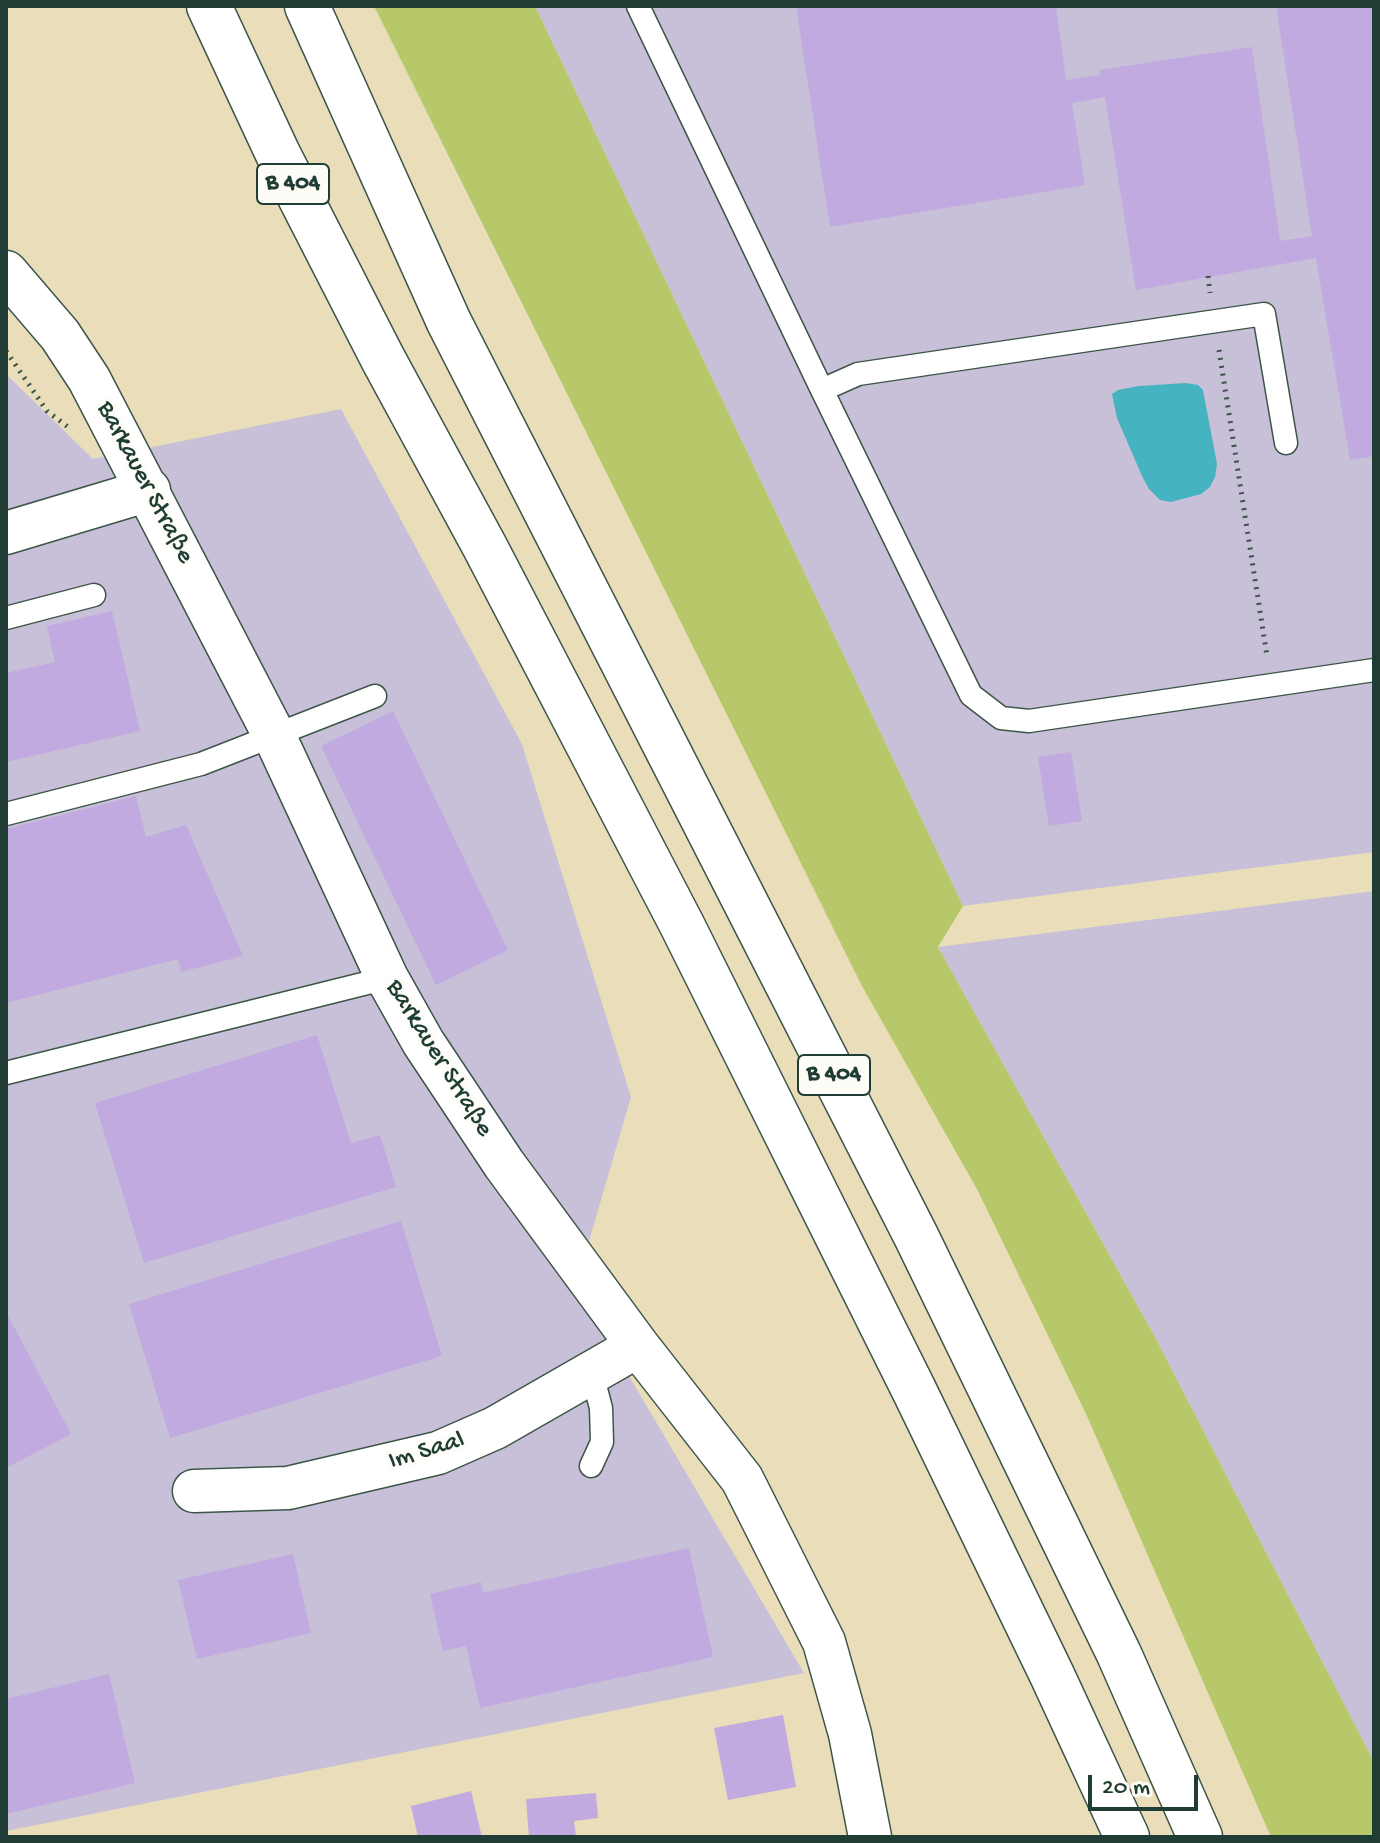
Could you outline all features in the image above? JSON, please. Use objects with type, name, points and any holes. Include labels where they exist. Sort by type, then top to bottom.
[{"type":"highway","name":"B 404","points":[[209,6],[327,250],[689,939],[914,1390],[1127,1837]]},
{"type":"highway","name":"B 404","points":[[307,6],[449,322],[916,1236],[1119,1654],[1200,1837]]},
{"type":"street","name":"Barkauer Straße","points":[[6,272],[60,335],[89,379],[274,735],[387,978],[423,1042],[504,1164],[638,1346],[742,1479],[824,1642],[850,1734],[870,1837]]},
{"type":"street","points":[[6,533],[149,490]]},
{"type":"street","name":"Im Saal","points":[[194,1491],[288,1488],[438,1453],[495,1428],[638,1346]]},
{"type":"lane","points":[[638,6],[971,695],[1001,718],[1029,721],[1374,670]]},
{"type":"lane","points":[[822,390],[858,374],[1264,314],[1286,443]]},
{"type":"lane","points":[[6,618],[94,595]]},
{"type":"lane","points":[[6,814],[201,764],[375,696]]},
{"type":"lane","points":[[6,1073],[387,978]]},
{"type":"lane","points":[[591,1466],[602,1442],[601,1408],[592,1374]]},
{"type":"path","points":[[1208,276],[1271,685]]},
{"type":"shaded area","points":[[535,6],[1374,6],[1374,852],[963,906]]},
{"type":"shaded area","points":[[6,374],[93,459],[341,409],[522,744],[631,1097],[576,1286],[804,1673],[6,1831]]},
{"type":"shaded area","points":[[1374,891],[1374,1762],[1155,1337],[938,947]]},
{"type":"green space","points":[[374,6],[535,6],[963,906],[938,947],[1155,1337],[1374,1762],[1374,1837],[1271,1837],[1087,1416],[978,1191],[862,986]]},
{"type":"water","points":[[1198,385],[1203,390],[1217,464],[1210,487],[1201,494],[1171,502],[1160,500],[1149,489],[1117,418],[1112,394],[1139,386]]},
{"type":"building","points":[[796,6],[1056,6],[1066,80],[1100,75],[1099,70],[1252,47],[1280,241],[1312,236],[1276,6],[1374,6],[1374,456],[1350,460],[1316,258],[1136,290],[1105,97],[1072,103],[1085,185],[830,227]]},
{"type":"building","points":[[112,611],[140,731],[6,762],[6,673],[55,662],[47,626]]},
{"type":"building","points":[[393,711],[508,950],[436,985],[321,746]]},
{"type":"building","points":[[1071,752],[1082,821],[1049,826],[1038,757]]},
{"type":"building","points":[[136,796],[146,837],[186,825],[243,956],[181,972],[178,959],[6,1003],[6,829]]},
{"type":"building","points":[[317,1035],[351,1143],[380,1135],[396,1187],[144,1263],[95,1103]]},
{"type":"building","points":[[401,1221],[442,1356],[170,1438],[129,1304]]},
{"type":"building","points":[[6,1312],[71,1434],[6,1468]]},
{"type":"building","points":[[689,1548],[713,1657],[480,1708],[466,1646],[443,1651],[430,1594],[481,1582],[483,1593]]},
{"type":"building","points":[[293,1554],[311,1633],[197,1659],[178,1580]]},
{"type":"building","points":[[109,1674],[135,1783],[6,1814],[6,1699]]},
{"type":"building","points":[[783,1715],[796,1787],[728,1800],[714,1728]]},
{"type":"building","points":[[471,1791],[482,1837],[418,1837],[411,1806]]},
{"type":"building","points":[[596,1793],[598,1818],[574,1821],[576,1837],[529,1837],[526,1799]]}]
